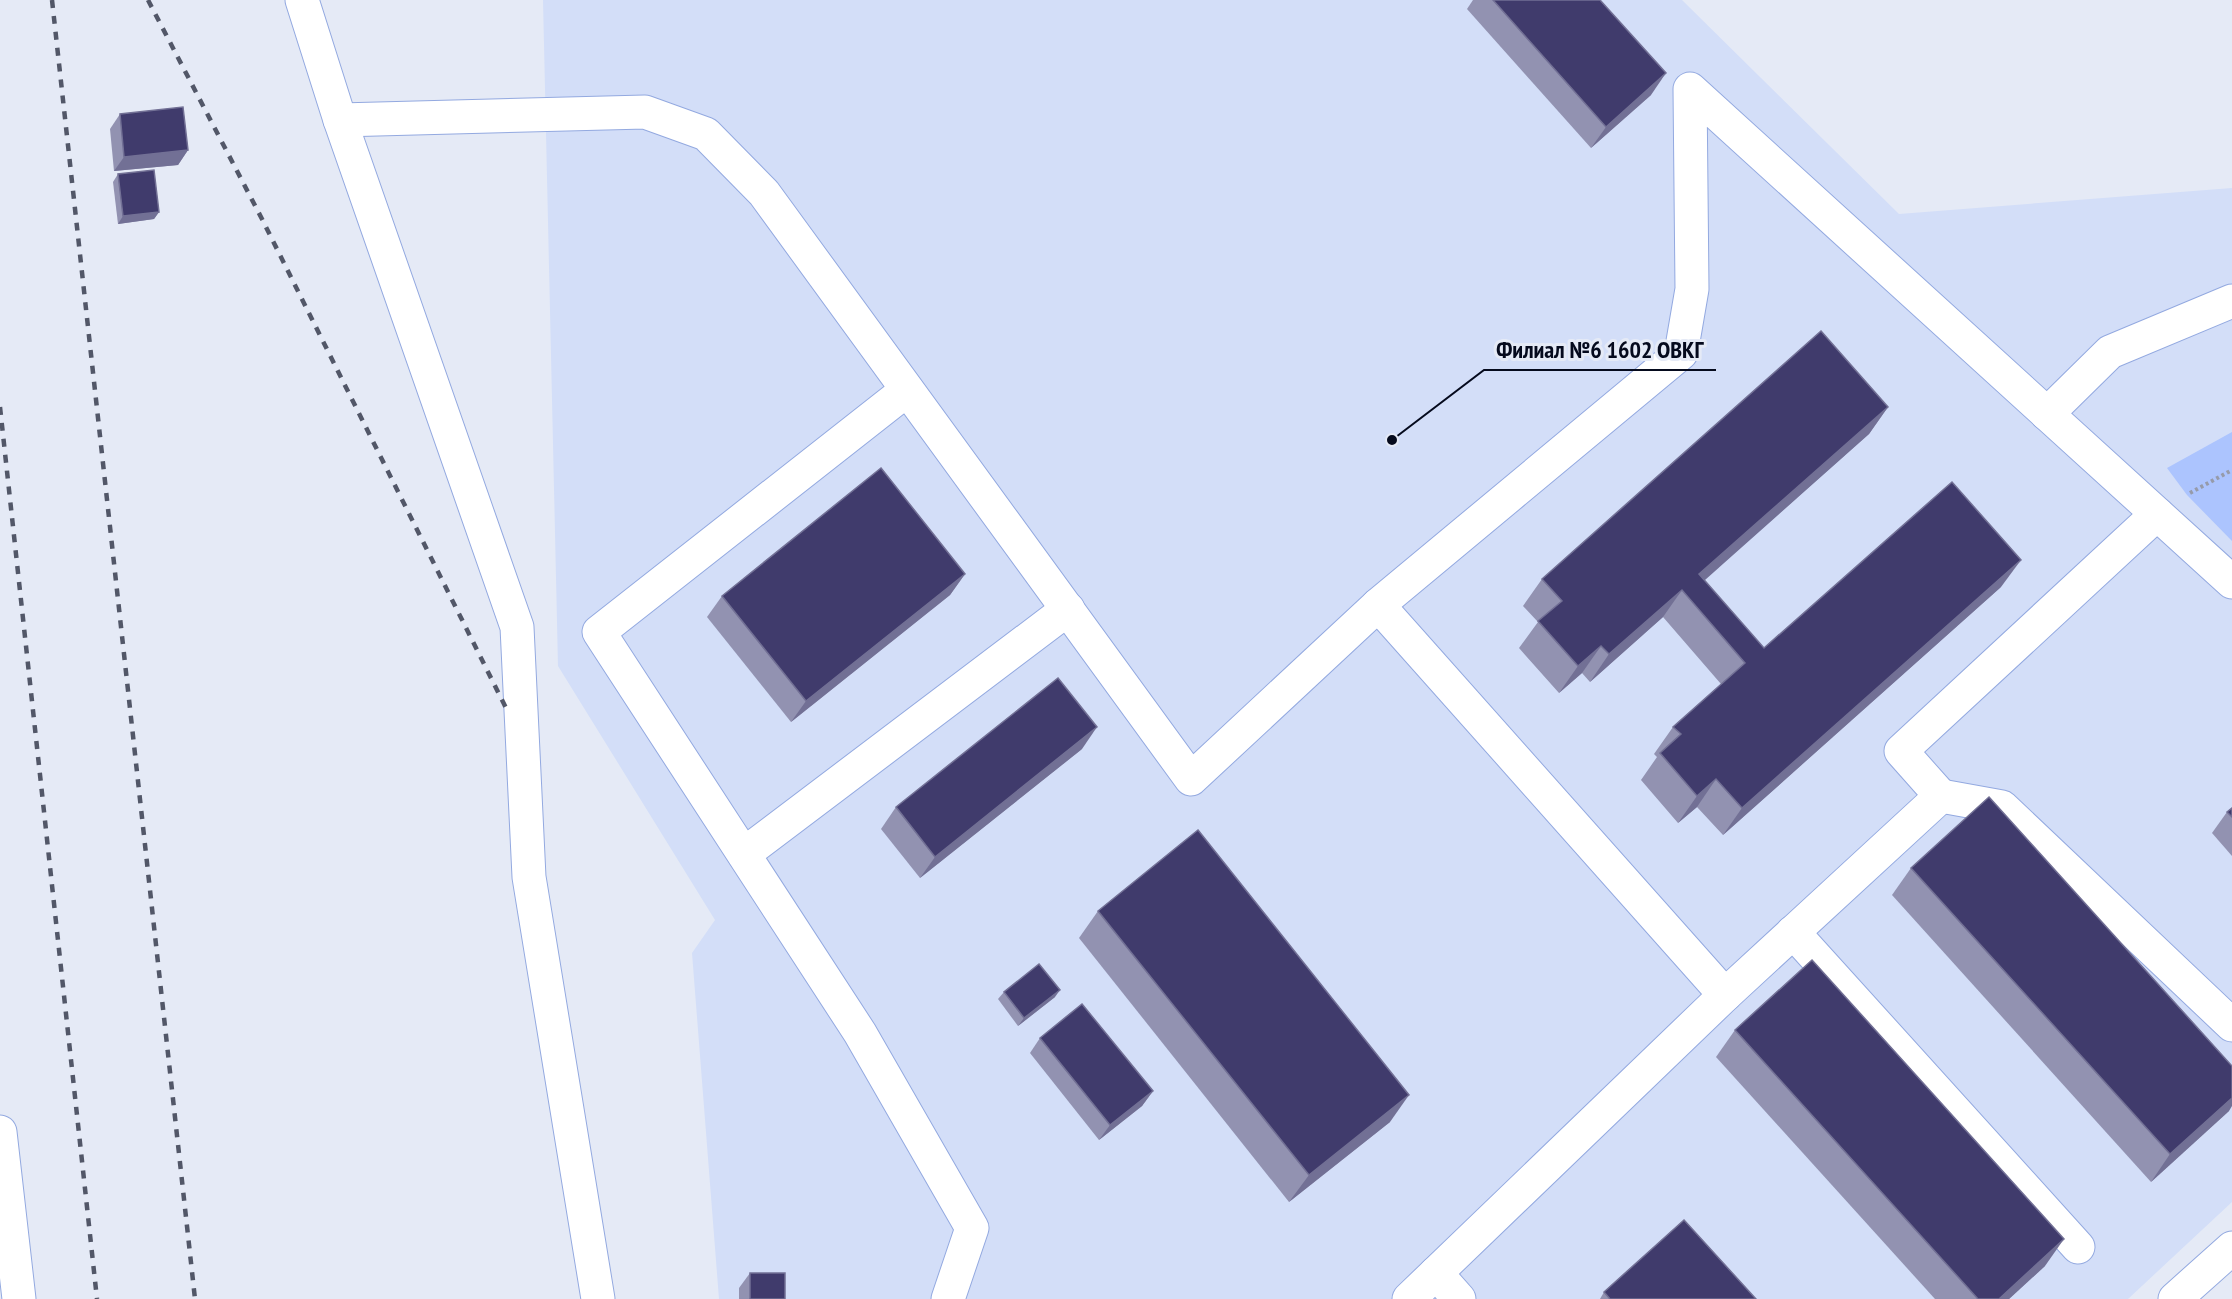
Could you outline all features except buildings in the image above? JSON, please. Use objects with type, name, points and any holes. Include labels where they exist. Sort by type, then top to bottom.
[{"type":"street","points":[[302,0],[340,120],[517,627],[530,876],[598,1299]]},
{"type":"street","points":[[340,120],[645,112],[706,134],[764,193],[1191,778],[1378,605],[1681,353],[1692,289],[1690,89],[2232,582]]},
{"type":"street","points":[[2047,414],[2110,352],[2232,301]]},
{"type":"street","points":[[908,390],[599,632],[860,1033],[972,1228],[948,1299]]},
{"type":"street","points":[[2157,514],[1900,751],[1941,796],[2002,807],[2232,1025]]},
{"type":"street","points":[[1378,605],[1725,995]]},
{"type":"street","points":[[744,854],[1068,609]]},
{"type":"street","points":[[1409,1299],[1725,995],[1941,796]]},
{"type":"street","points":[[1793,932],[2078,1246]]},
{"type":"street","points":[[0,1132],[19,1299]]},
{"type":"street","points":[[2175,1299],[2232,1248]]},
{"type":"street","points":[[1436,1274],[1459,1299]]},
{"type":"path","points":[[2157,514],[2232,470]]},
{"type":"shaded area","points":[[543,0],[1682,0],[1899,214],[2232,188],[2232,1202],[2128,1299],[719,1299],[692,953],[715,920],[558,666]]},
{"type":"shaded area","points":[[2232,432],[2232,541],[2187,495],[2167,468]]},
{"type":"railway","points":[[52,0],[195,1299]]},
{"type":"railway","points":[[148,0],[262,219],[506,708]]},
{"type":"railway","points":[[0,407],[97,1299]]},
{"type":"place","name":"Филиал №6 1602 ОВКГ","points":[[1392,440]]}]
